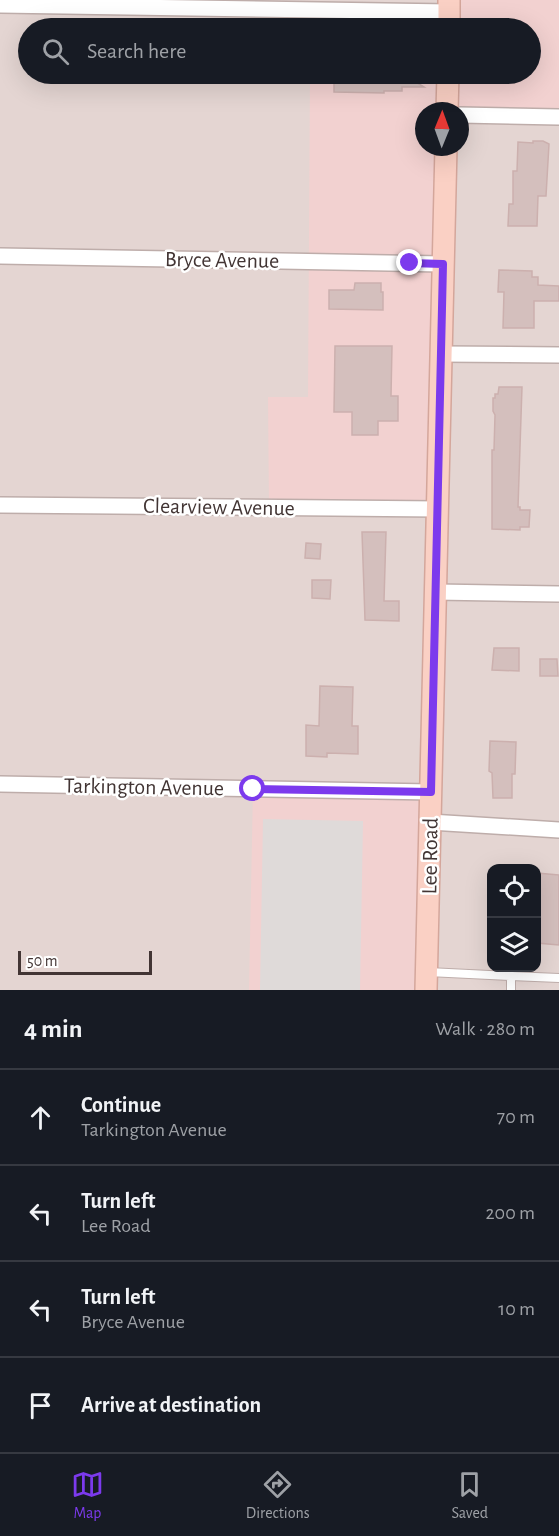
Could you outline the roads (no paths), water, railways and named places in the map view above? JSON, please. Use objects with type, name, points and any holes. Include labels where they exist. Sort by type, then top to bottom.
[{"type":"main road","points":[[447,102],[448,84]]},
{"type":"main road","name":"Lee Road","points":[[427,981],[446,156]]},
{"type":"street","points":[[0,5],[449,13]]},
{"type":"street","points":[[469,115],[559,117]]},
{"type":"street","name":"Bryce Avenue","points":[[0,256],[443,264]]},
{"type":"street","points":[[441,354],[559,355]]},
{"type":"street","name":"Clearview Avenue","points":[[0,505],[438,509]]},
{"type":"street","points":[[436,592],[559,594]]},
{"type":"street","name":"Tarkington Avenue","points":[[0,784],[431,792]]},
{"type":"street","points":[[430,822],[559,830]]},
{"type":"lane","points":[[511,976],[511,990]]},
{"type":"lane","points":[[427,981],[511,976],[559,978]]}]
